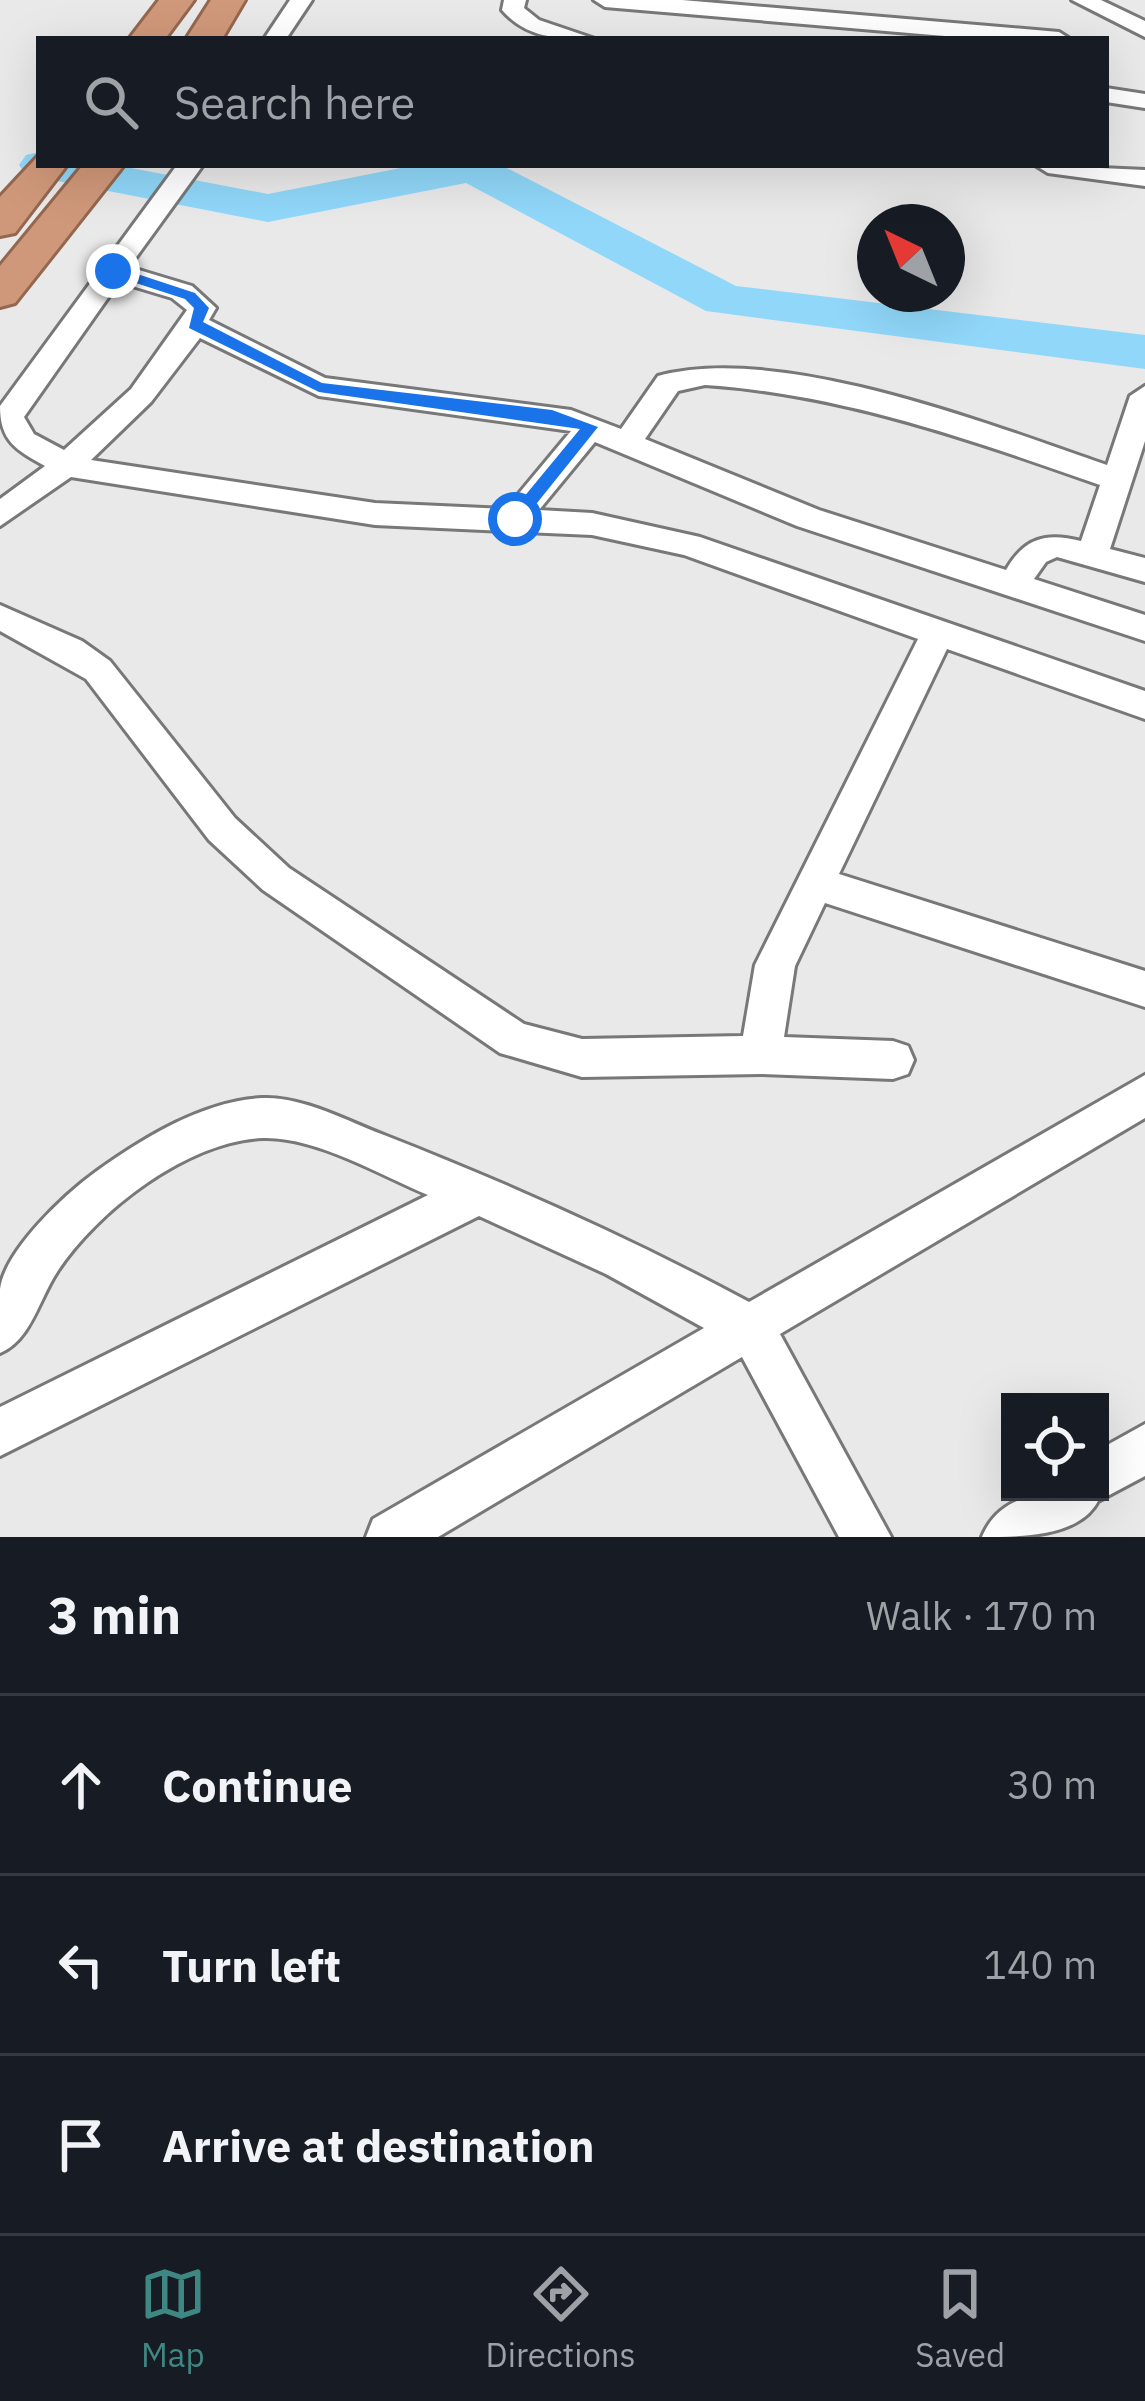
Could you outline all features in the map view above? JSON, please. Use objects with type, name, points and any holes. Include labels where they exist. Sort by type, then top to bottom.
[{"type":"highway","points":[[150,36],[177,0]]},
{"type":"highway","points":[[206,36],[228,0]]},
{"type":"highway","points":[[0,224],[45,168]]},
{"type":"highway","points":[[3,291],[102,168]]},
{"type":"street","points":[[277,36],[301,0]]},
{"type":"street","points":[[515,0],[513,10],[531,25],[573,36]]},
{"type":"street","points":[[605,0],[1024,36]]},
{"type":"street","points":[[1083,0],[1145,30]]},
{"type":"street","points":[[1109,95],[1145,101]]},
{"type":"street","points":[[1070,168],[1145,178]]},
{"type":"street","points":[[187,171],[9,417],[22,441],[68,466],[375,514],[592,524],[689,545],[1145,705]]},
{"type":"street","points":[[0,515],[68,466],[194,324],[202,308],[190,296],[113,271]]},
{"type":"street","points":[[194,324],[319,387],[552,416],[590,427],[808,518],[1145,628]]},
{"type":"street","points":[[628,442],[668,382],[717,373],[925,417],[1115,479]]},
{"type":"street","points":[[1092,556],[1145,396]]},
{"type":"street","points":[[515,519],[590,427]]},
{"type":"street","points":[[1015,585],[1030,555],[1042,548],[1145,570]]},
{"type":"street","points":[[0,617],[70,650],[98,670],[222,829],[276,879],[514,1040],[582,1058],[761,1055],[893,1060]]},
{"type":"street","points":[[761,1055],[775,965],[939,631]]},
{"type":"street","points":[[812,882],[1145,989]]},
{"type":"street","points":[[391,1537],[1145,1095]]},
{"type":"street","points":[[0,1330],[43,1253],[93,1200],[152,1157],[208,1132],[263,1118],[309,1127],[478,1193],[622,1258],[751,1328],[866,1537]]},
{"type":"street","points":[[0,1432],[478,1193]]},
{"type":"street","points":[[1109,1471],[1145,1448]]},
{"type":"street","points":[[1007,1537],[1063,1501]]},
{"type":"waterway","points":[[58,168],[268,208],[472,168]]},
{"type":"waterway","points":[[472,168],[724,300],[1145,352]]},
{"type":"route","points":[[113,271],[190,296],[202,308],[194,324],[319,387],[552,416],[590,427],[515,519]]}]
